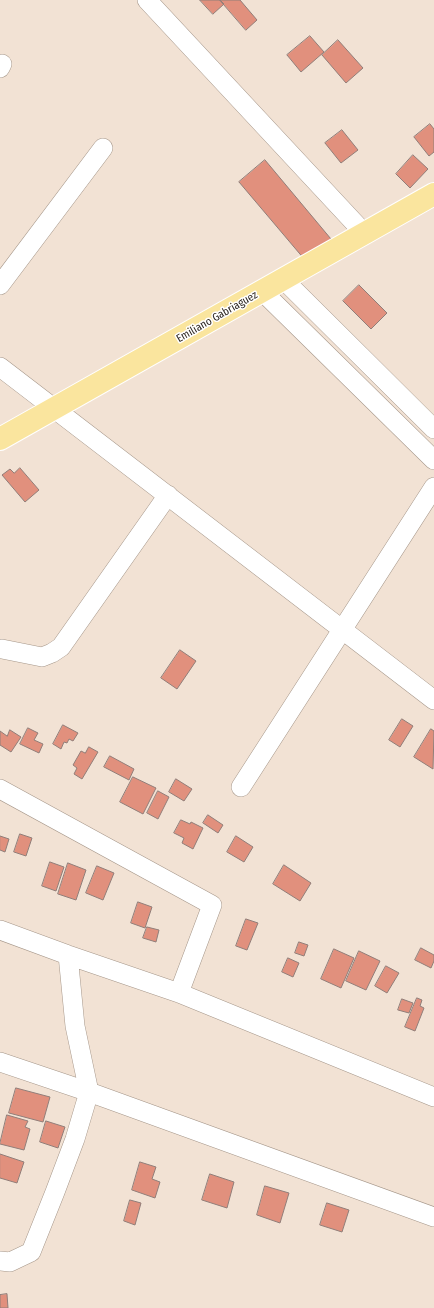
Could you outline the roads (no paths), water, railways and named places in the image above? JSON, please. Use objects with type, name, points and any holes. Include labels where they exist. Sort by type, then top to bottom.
[{"type":"main road","name":"Emiliano Gabriaguez","points":[[0,439],[434,194]]},
{"type":"street","points":[[146,0],[364,233]]},
{"type":"street","points":[[0,284],[103,148]]},
{"type":"street","points":[[283,279],[434,429]]},
{"type":"street","points":[[262,291],[434,460]]},
{"type":"street","points":[[0,367],[434,700]]},
{"type":"street","points":[[241,787],[434,487]]},
{"type":"street","points":[[2,649],[42,657],[52,654],[61,647],[168,495]]},
{"type":"street","points":[[0,789],[212,905],[179,992]]},
{"type":"street","points":[[0,930],[68,955],[179,992],[434,1097]]},
{"type":"street","points":[[0,1261],[10,1262],[31,1252],[75,1139],[89,1092],[75,1026],[68,955]]},
{"type":"street","points":[[0,1062],[89,1092],[434,1217]]}]
